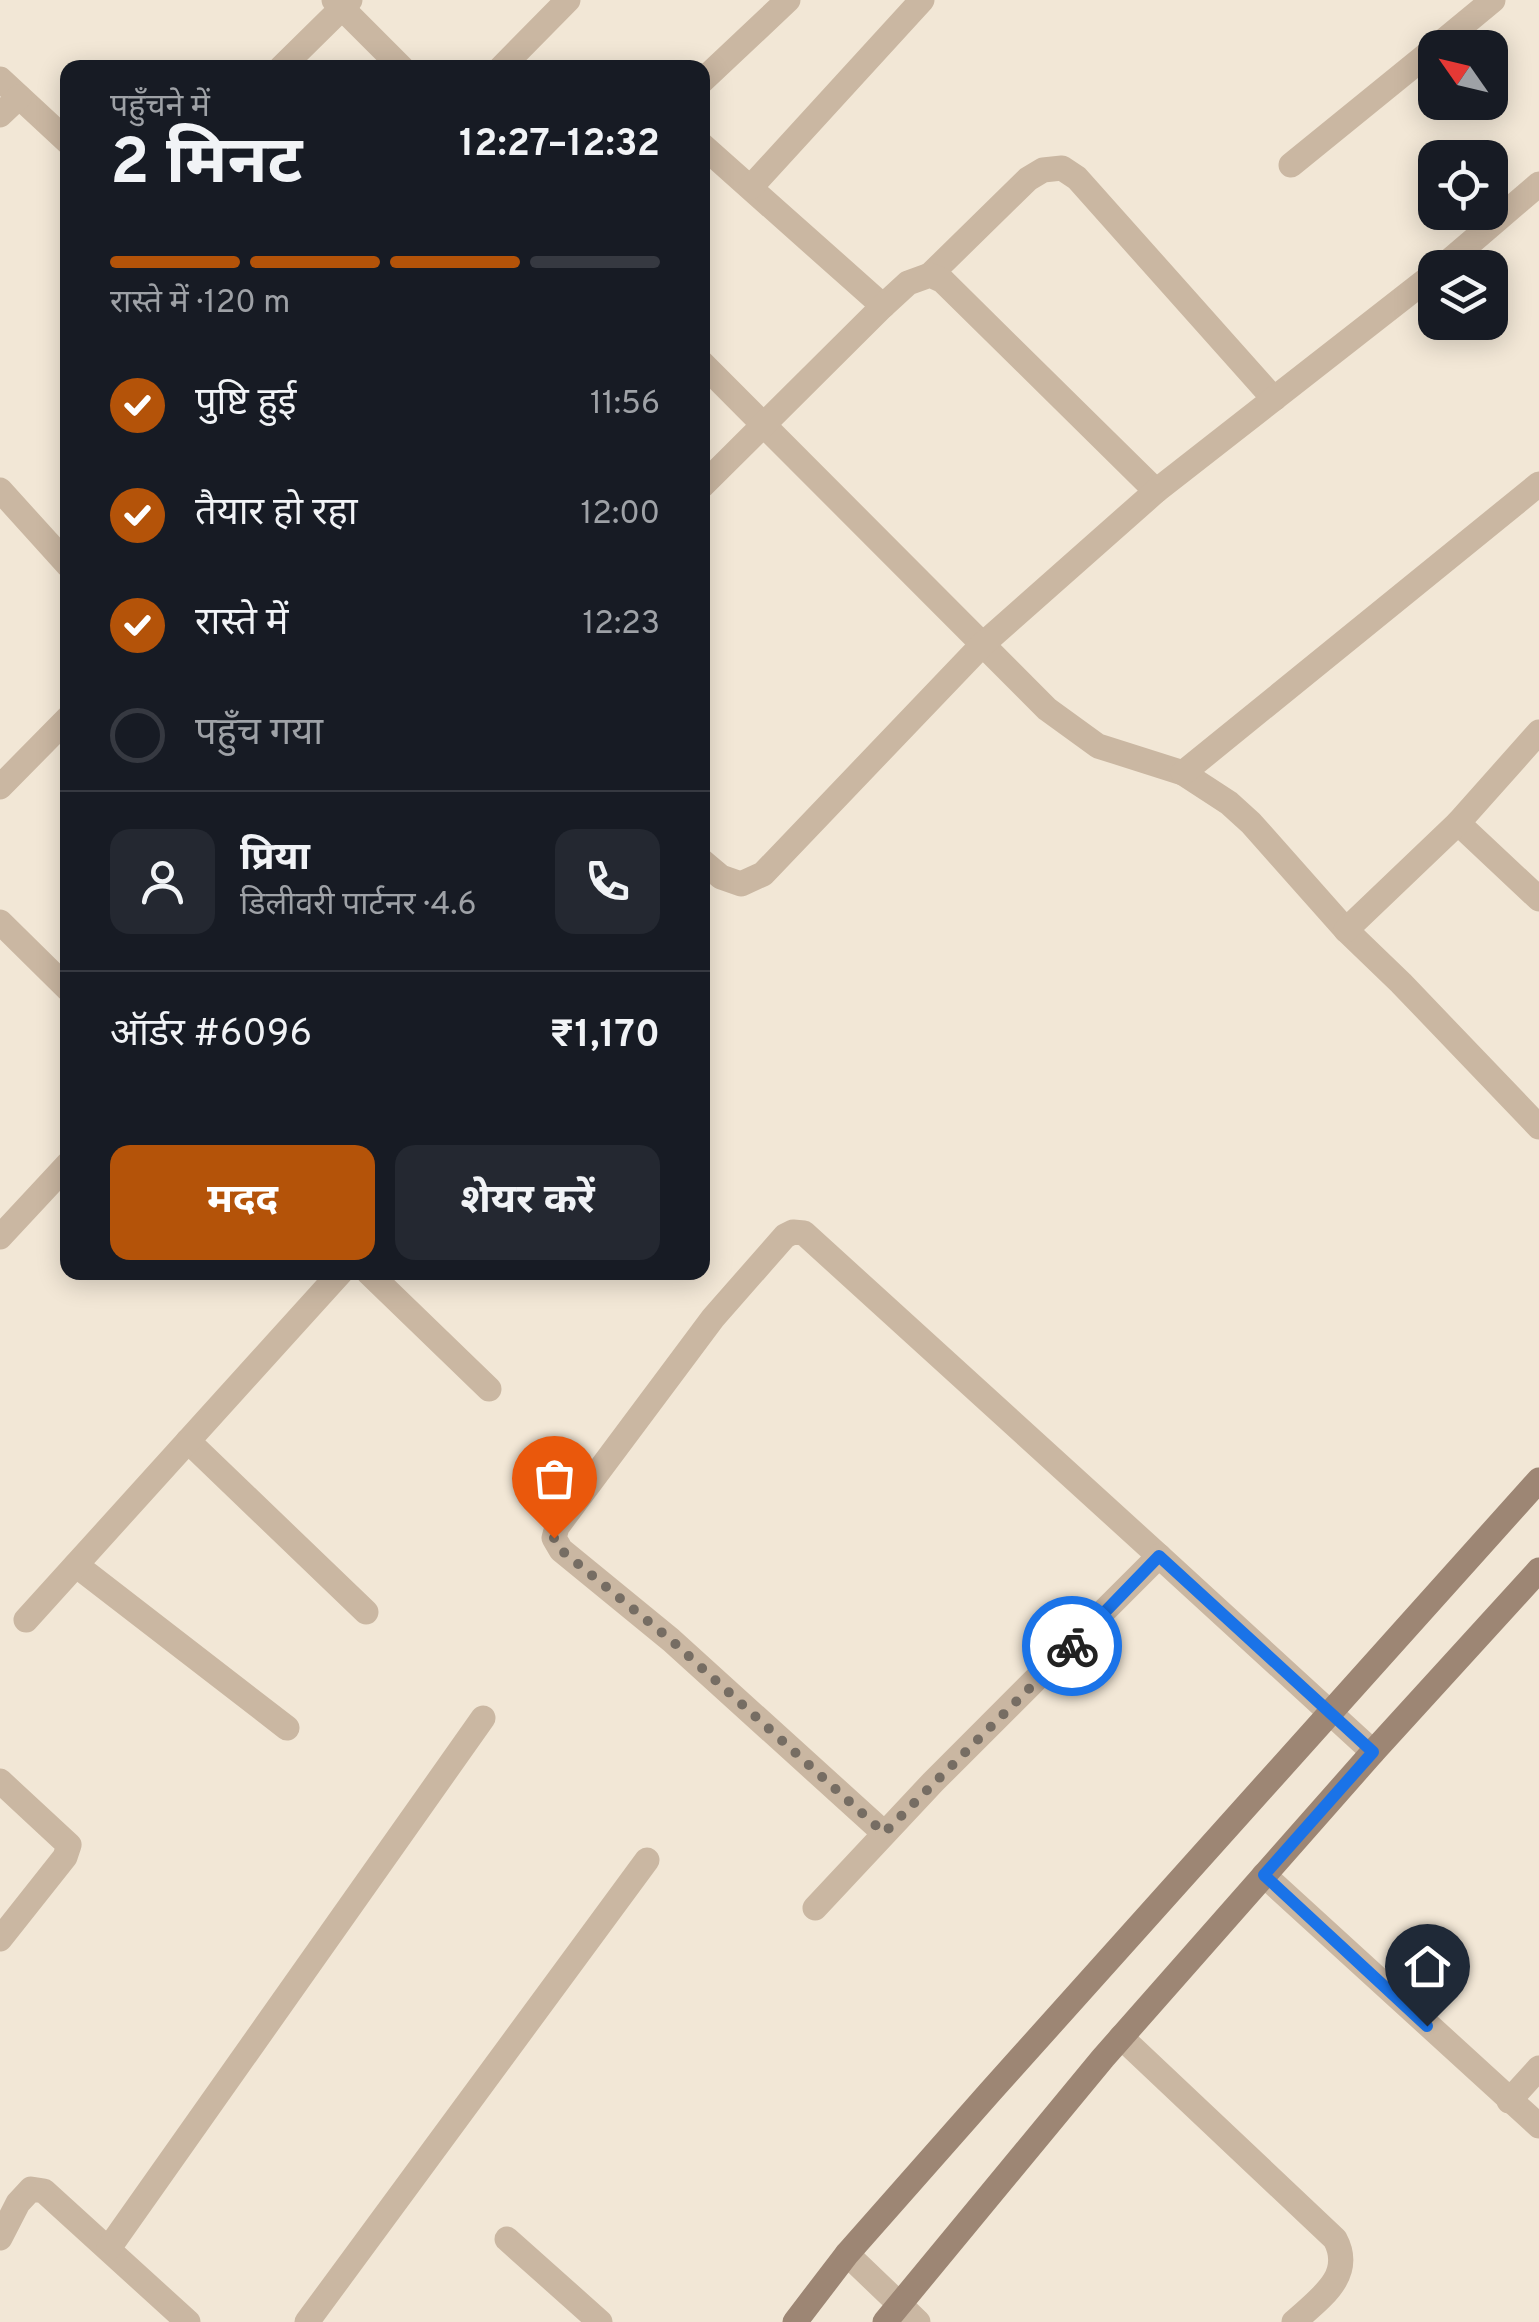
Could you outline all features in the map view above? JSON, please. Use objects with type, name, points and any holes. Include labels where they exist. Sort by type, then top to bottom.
[{"type":"street","points":[[509,60],[568,0]]},
{"type":"street","points":[[710,73],[788,0]]},
{"type":"street","points":[[751,187],[922,0]]},
{"type":"street","points":[[1457,30],[1493,0]]},
{"type":"street","points":[[289,60],[342,3],[395,60]]},
{"type":"street","points":[[1291,165],[1418,62]]},
{"type":"street","points":[[0,79],[10,106],[60,137]]},
{"type":"street","points":[[710,152],[884,306]]},
{"type":"street","points":[[710,478],[908,283],[930,275],[1028,179],[1043,170],[1062,168],[1077,178],[1274,399]]},
{"type":"street","points":[[1462,250],[1539,184]]},
{"type":"street","points":[[930,275],[943,281],[1156,491]]},
{"type":"street","points":[[710,868],[721,877],[741,884],[763,874],[982,645],[1156,491],[1418,286]]},
{"type":"street","points":[[710,372],[1046,710],[1098,746],[1183,773],[1251,822],[1346,930],[1539,1127]]},
{"type":"street","points":[[1183,773],[1539,484]]},
{"type":"street","points":[[0,490],[60,556]]},
{"type":"street","points":[[0,787],[60,726]]},
{"type":"street","points":[[1346,930],[1458,823],[1539,732]]},
{"type":"street","points":[[1458,823],[1539,899]]},
{"type":"street","points":[[0,922],[60,981]]},
{"type":"street","points":[[0,1237],[60,1173]]},
{"type":"street","points":[[884,1833],[671,1640],[561,1550],[554,1538],[557,1527],[713,1318],[793,1232],[804,1233],[1373,1752]]},
{"type":"street","points":[[26,1620],[335,1280]]},
{"type":"street","points":[[376,1280],[490,1390]]},
{"type":"street","points":[[188,1442],[366,1612]]},
{"type":"street","points":[[795,2322],[848,2254],[1539,1480]]},
{"type":"street","points":[[815,1908],[884,1833],[1159,1556]]},
{"type":"street","points":[[76,1564],[287,1728]]},
{"type":"street","points":[[848,2254],[901,2316],[1121,2037],[1539,1570]]},
{"type":"street","points":[[109,2248],[483,1718]]},
{"type":"street","points":[[0,1781],[68,1844],[65,1856],[0,1939]]},
{"type":"street","points":[[306,2322],[647,1860]]},
{"type":"street","points":[[1264,1875],[1539,2126]]},
{"type":"street","points":[[1121,2037],[1335,2239],[1342,2253],[1341,2270],[1330,2289],[1294,2322]]},
{"type":"street","points":[[1509,2101],[1539,2068]]},
{"type":"street","points":[[0,2238],[18,2203],[31,2189],[44,2192],[188,2322]]},
{"type":"street","points":[[507,2239],[600,2322]]},
{"type":"way so far","points":[[554,1538],[561,1550],[671,1640],[884,1833],[1072,1646]]},
{"type":"route","points":[[1072,1646],[1159,1556],[1373,1752],[1264,1875],[1427,2026]]}]
